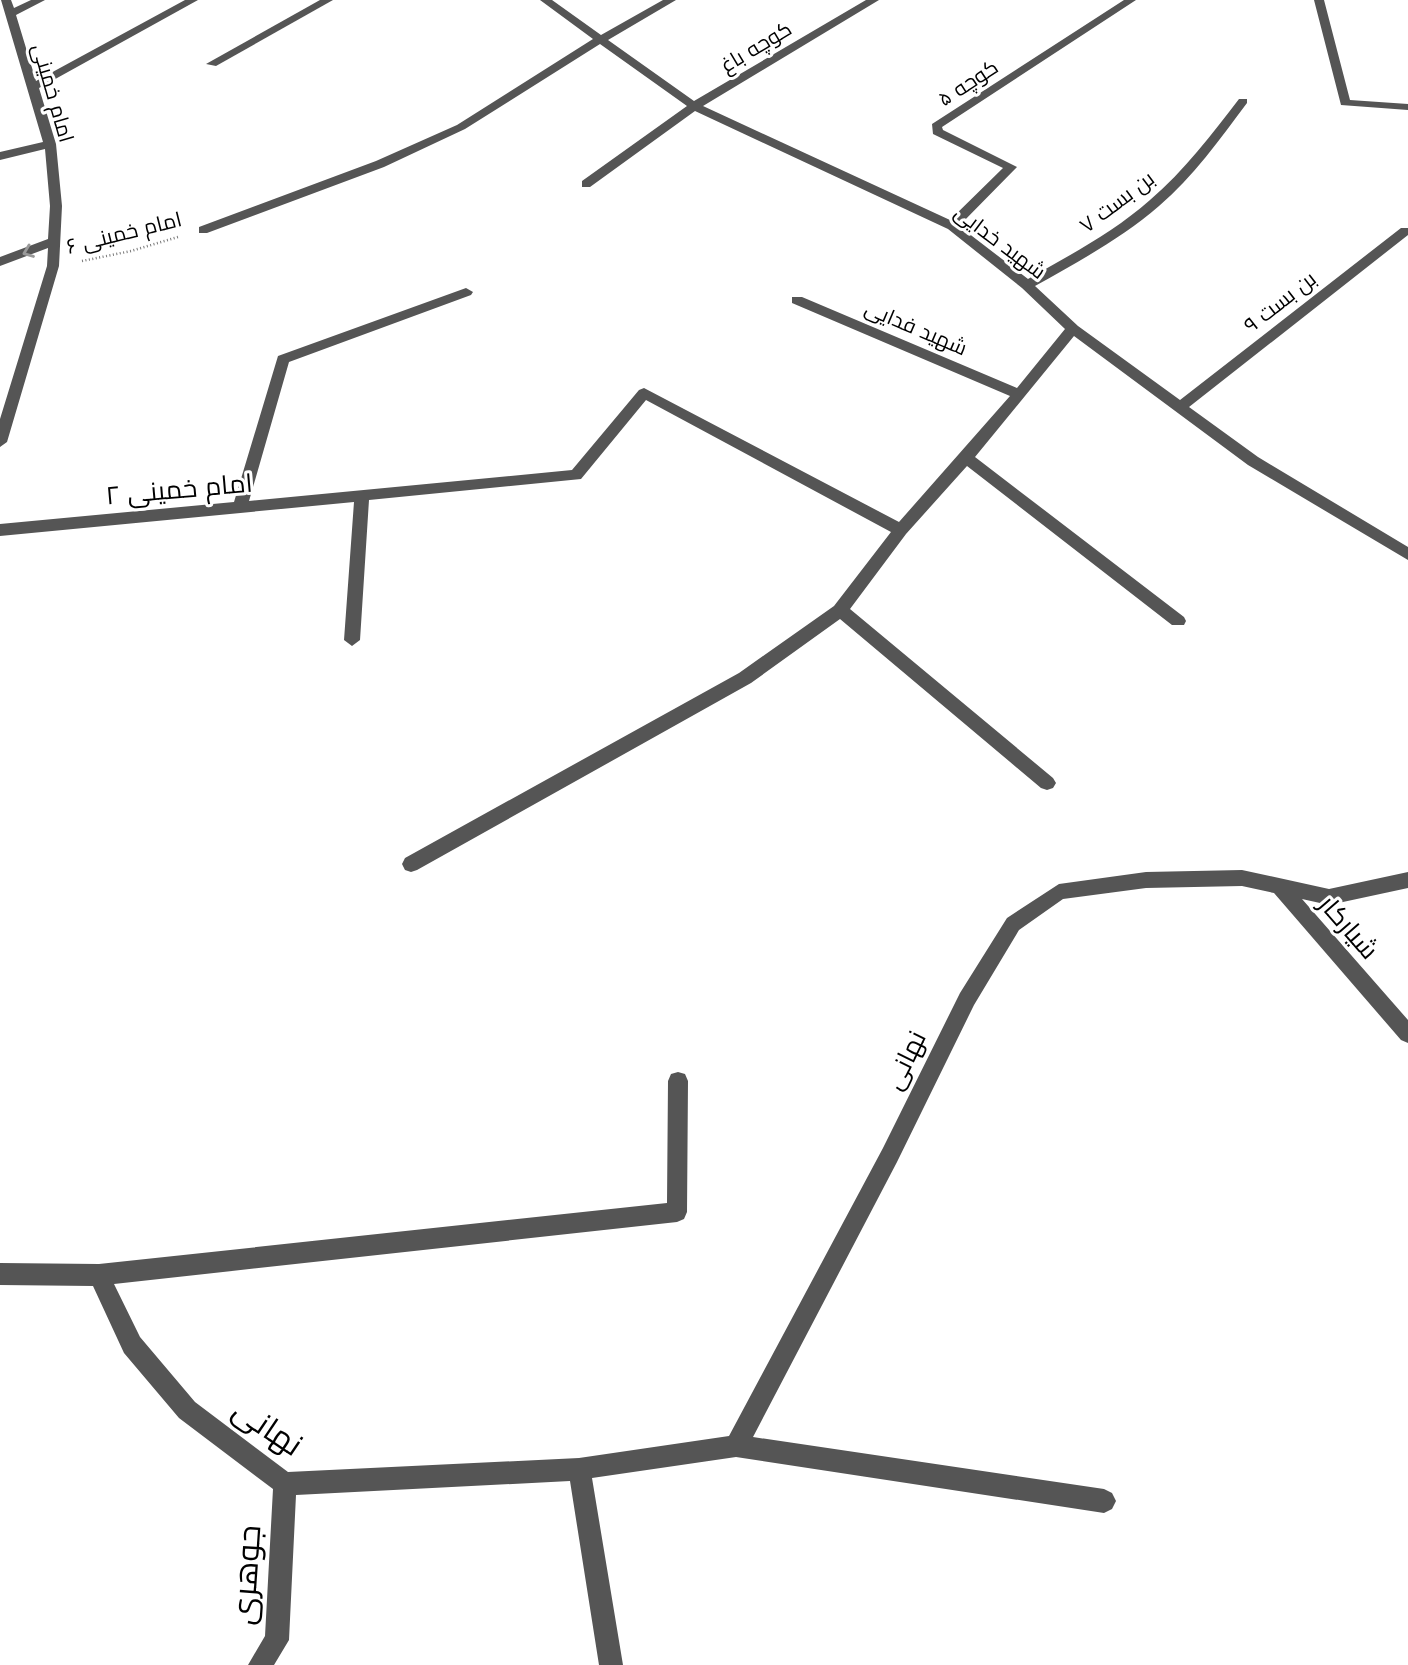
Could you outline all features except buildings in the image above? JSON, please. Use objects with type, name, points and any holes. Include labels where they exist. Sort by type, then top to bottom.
[{"type":"street","name":"امام خمینی","points":[[0,442],[53,266],[56,206],[50,144],[6,0]]},
{"type":"street","points":[[10,14],[40,0]]},
{"type":"street","points":[[33,87],[193,0]]},
{"type":"street","points":[[302,0],[314,6]]},
{"type":"street","points":[[212,64],[328,0]]},
{"type":"street","name":"شهید خدایی","points":[[545,0],[694,106],[951,226],[1027,285],[1073,329],[1253,461],[1405,549]]},
{"type":"street","points":[[203,230],[380,164],[461,127],[601,39],[671,0]]},
{"type":"street","name":"کوچه باغ","points":[[586,184],[694,106],[874,0]]},
{"type":"street","name":"کوچه ۵","points":[[951,226],[1012,169],[937,132],[936,127],[1131,0]]},
{"type":"street","points":[[1319,0],[1345,103],[1408,107]]},
{"type":"street","name":"بن بست ۷","points":[[1027,285],[1076,257],[1154,204],[1215,138],[1243,101]]},
{"type":"street","points":[[0,156],[50,144]]},
{"type":"street","name":"بن بست ۹","points":[[1180,407],[1405,231]]},
{"type":"street","points":[[0,261],[55,241]]},
{"type":"street","points":[[240,508],[283,359],[466,292]]},
{"type":"street","name":"شهید فدایی","points":[[797,300],[1019,394]]},
{"type":"street","points":[[411,864],[745,678],[840,610],[901,530],[966,458],[1073,329]]},
{"type":"street","name":"امام خمینی ۲","points":[[0,530],[576,475],[644,393],[901,530]]},
{"type":"street","points":[[0,402],[9,415]]},
{"type":"street","points":[[966,458],[1178,621]]},
{"type":"street","points":[[352,640],[362,496]]},
{"type":"street","points":[[840,610],[1047,783]]},
{"type":"street","name":"نهانی","points":[[99,1275],[132,1345],[187,1410],[285,1484],[579,1469],[736,1446],[890,1156],[967,999],[1013,924],[1059,892],[1146,880],[1242,878],[1329,897],[1408,880]]},
{"type":"street","name":"شیارکار","points":[[1279,886],[1408,1034]]},
{"type":"street","points":[[0,1274],[99,1275],[677,1212],[678,1080]]},
{"type":"street","points":[[736,1446],[1104,1501]]},
{"type":"street","points":[[579,1469],[611,1665]]},
{"type":"street","name":"جوهری","points":[[260,1665],[278,1640],[285,1484]]},
{"type":"path","name":"امام خمینی ۶","points":[[53,266],[131,251],[203,230]]}]
